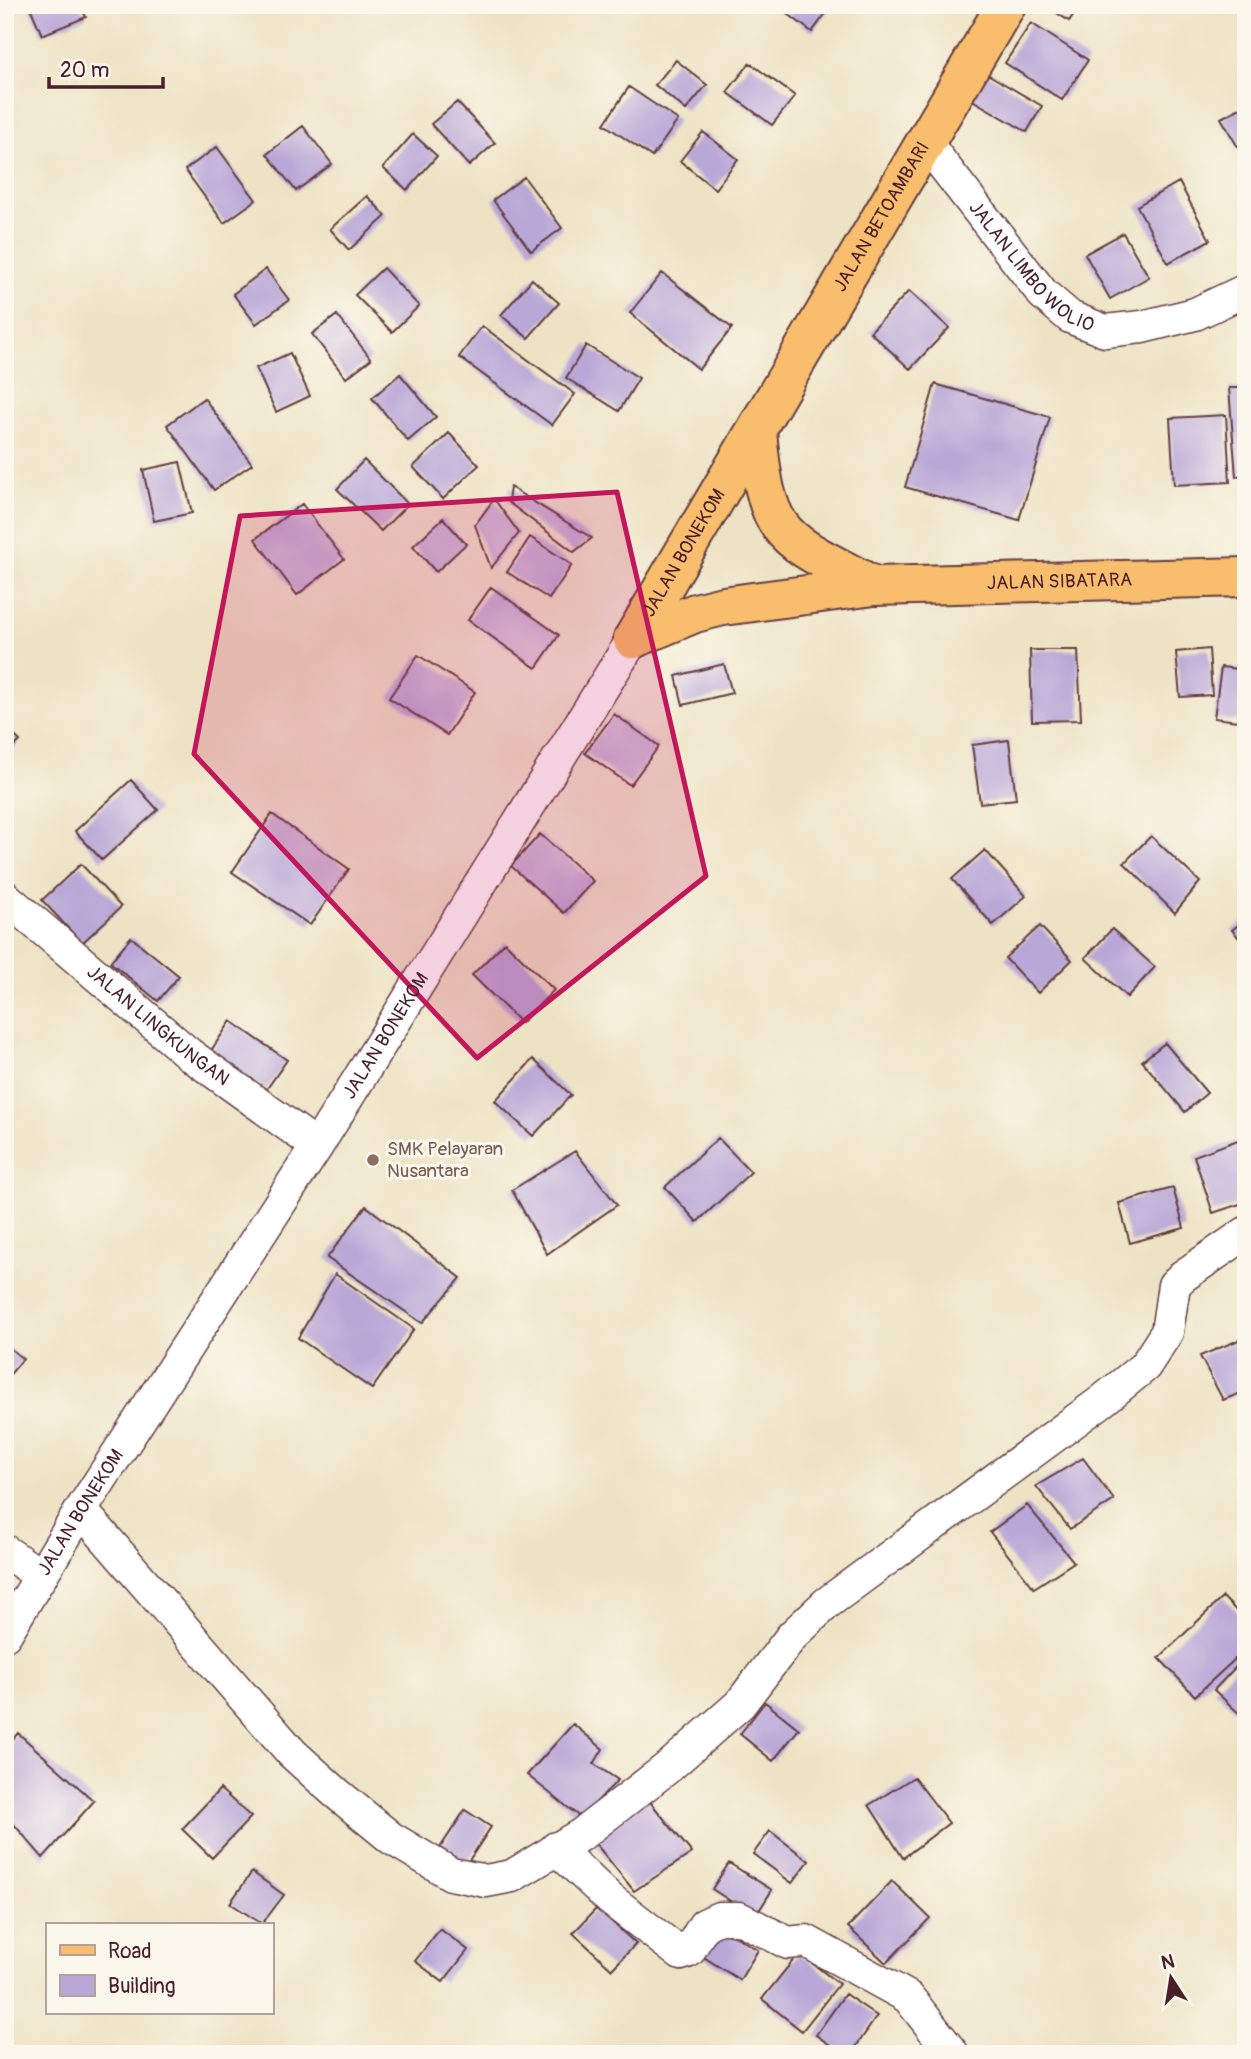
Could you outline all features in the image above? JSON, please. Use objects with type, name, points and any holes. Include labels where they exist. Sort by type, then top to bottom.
[{"type":"main road","name":"JALAN BETOAMBARI","points":[[757,430],[1006,5]]},
{"type":"main road","name":"JALAN SIBATARA","points":[[757,430],[765,498],[779,528],[806,551],[874,586]]},
{"type":"main road","name":"JALAN BONEKOM","points":[[633,639],[757,430]]},
{"type":"main road","name":"JALAN SIBATARA","points":[[633,639],[695,613],[723,606],[874,586],[1246,577]]},
{"type":"street","name":"JALAN LIMBO WOLIO","points":[[926,143],[1043,294],[1070,317],[1105,331],[1142,327],[1195,314],[1246,290]]},
{"type":"street","name":"JALAN BONEKOM","points":[[5,1635],[81,1510],[317,1146],[633,639]]},
{"type":"street","name":"JALAN LINGKUNGAN","points":[[5,898],[189,1054],[317,1146]]},
{"type":"street","points":[[81,1510],[292,1753],[391,1838],[451,1874],[485,1881],[512,1876],[582,1834],[671,1765],[740,1704],[792,1636],[827,1603],[1102,1401],[1145,1366],[1167,1332],[1174,1285],[1246,1233]]},
{"type":"street","points":[[5,1551],[41,1576]]},
{"type":"street","points":[[556,1848],[610,1899],[681,1954],[690,1951],[704,1924],[719,1918],[739,1918],[788,1943],[807,1941],[908,1997],[953,2054]]},
{"type":"highlighted area","points":[[617,492],[706,876],[477,1058],[194,754],[240,516]]},
{"type":"building","points":[[29,5],[80,5],[86,17],[42,35]]},
{"type":"building","points":[[776,5],[832,5],[812,32]]},
{"type":"building","points":[[1045,5],[1080,5],[1069,21]]},
{"type":"building","points":[[1031,23],[1088,60],[1062,100],[1005,63]]},
{"type":"building","points":[[676,60],[707,85],[686,110],[655,85]]},
{"type":"building","points":[[750,63],[795,96],[772,125],[727,92]]},
{"type":"building","points":[[984,72],[1042,106],[1027,132],[969,98]]},
{"type":"building","points":[[629,87],[678,120],[652,157],[604,124]]},
{"type":"building","points":[[457,102],[495,143],[469,166],[431,124]]},
{"type":"building","points":[[1246,105],[1246,161],[1221,118]]},
{"type":"building","points":[[303,126],[332,164],[296,191],[267,154]]},
{"type":"building","points":[[703,132],[738,159],[715,189],[680,161]]},
{"type":"building","points":[[413,134],[437,156],[407,190],[383,168]]},
{"type":"building","points":[[217,147],[256,200],[224,223],[185,170]]},
{"type":"building","points":[[524,177],[562,228],[531,251],[493,200]]},
{"type":"building","points":[[1179,182],[1210,240],[1168,263],[1137,206]]},
{"type":"building","points":[[367,196],[386,216],[349,250],[330,229]]},
{"type":"building","points":[[1123,233],[1149,277],[1110,299],[1085,254]]},
{"type":"building","points":[[383,268],[419,306],[392,332],[355,295]]},
{"type":"building","points":[[266,269],[289,300],[256,324],[233,294]]},
{"type":"building","points":[[662,273],[732,328],[699,369],[630,313]]},
{"type":"building","points":[[532,279],[559,303],[528,338],[501,315]]},
{"type":"building","points":[[909,291],[949,328],[910,369],[870,332]]},
{"type":"building","points":[[337,315],[371,359],[346,378],[312,334]]},
{"type":"building","points":[[482,326],[575,394],[552,425],[459,357]]},
{"type":"building","points":[[586,345],[639,378],[619,411],[566,378]]},
{"type":"building","points":[[290,353],[310,396],[276,412],[256,368]]},
{"type":"building","points":[[400,374],[436,417],[408,441],[372,398]]},
{"type":"building","points":[[935,384],[1050,417],[1019,520],[905,487]]},
{"type":"building","points":[[1229,388],[1246,388],[1246,476],[1236,476]]},
{"type":"building","points":[[204,398],[252,464],[214,490],[167,425]]},
{"type":"building","points":[[1226,415],[1230,482],[1174,485],[1170,418]]},
{"type":"building","points":[[449,433],[479,465],[443,499],[413,467]]},
{"type":"building","points":[[364,460],[408,504],[381,531],[337,489]]},
{"type":"building","points":[[180,462],[192,513],[154,521],[143,470]]},
{"type":"building","points":[[510,487],[592,538],[574,552],[508,502]]},
{"type":"building","points":[[494,499],[519,533],[491,568],[475,525]]},
{"type":"building","points":[[302,504],[344,559],[297,595],[255,539]]},
{"type":"building","points":[[443,518],[466,544],[436,572],[413,546]]},
{"type":"building","points":[[530,537],[572,565],[549,599],[507,572]]},
{"type":"building","points":[[491,587],[559,635],[536,668],[468,620]]},
{"type":"building","points":[[1209,649],[1212,695],[1180,697],[1176,652]]},
{"type":"building","points":[[1030,650],[1078,650],[1081,720],[1032,721]]},
{"type":"building","points":[[418,655],[475,692],[447,735],[389,698]]},
{"type":"building","points":[[724,664],[732,693],[683,705],[676,676]]},
{"type":"building","points":[[1221,667],[1246,670],[1246,722],[1214,718]]},
{"type":"building","points":[[614,714],[659,746],[630,785],[585,753]]},
{"type":"building","points":[[5,727],[20,741],[5,756]]},
{"type":"building","points":[[1009,740],[1016,799],[980,803],[972,745]]},
{"type":"building","points":[[131,780],[158,810],[102,860],[75,831]]},
{"type":"building","points":[[272,814],[349,869],[310,925],[232,872]]},
{"type":"building","points":[[540,834],[593,881],[564,913],[511,866]]},
{"type":"building","points":[[1151,836],[1200,882],[1175,913],[1124,863]]},
{"type":"building","points":[[985,850],[1026,896],[993,925],[952,879]]},
{"type":"building","points":[[81,864],[121,907],[82,943],[42,900]]},
{"type":"building","points":[[1246,919],[1246,946],[1232,930]]},
{"type":"building","points":[[1040,926],[1072,960],[1038,993],[1005,958]]},
{"type":"building","points":[[1112,929],[1155,967],[1127,997],[1085,958]]},
{"type":"building","points":[[131,937],[179,976],[158,1001],[110,962]]},
{"type":"building","points":[[505,942],[554,990],[521,1023],[472,975]]},
{"type":"building","points":[[231,1021],[287,1060],[266,1090],[210,1052]]},
{"type":"building","points":[[1165,1043],[1207,1093],[1185,1112],[1142,1061]]},
{"type":"building","points":[[533,1059],[571,1095],[533,1136],[495,1101]]},
{"type":"building","points":[[718,1138],[751,1172],[697,1222],[665,1187]]},
{"type":"building","points":[[1238,1140],[1246,1161],[1246,1202],[1213,1213],[1194,1156]]},
{"type":"building","points":[[575,1151],[617,1205],[547,1254],[512,1190]]},
{"type":"building","points":[[1173,1188],[1184,1228],[1130,1243],[1119,1203]]},
{"type":"building","points":[[366,1206],[461,1278],[422,1323],[327,1258]]},
{"type":"building","points":[[335,1274],[414,1329],[372,1389],[298,1338]]},
{"type":"building","points":[[1246,1337],[1246,1391],[1223,1400],[1200,1356]]},
{"type":"building","points":[[5,1344],[23,1359],[5,1380]]},
{"type":"building","points":[[1083,1458],[1114,1500],[1070,1529],[1036,1486]]},
{"type":"building","points":[[1027,1505],[1074,1562],[1034,1588],[990,1532]]},
{"type":"building","points":[[1223,1597],[1246,1621],[1246,1649],[1195,1696],[1159,1658]]},
{"type":"building","points":[[1246,1656],[1246,1720],[1214,1690]]},
{"type":"building","points":[[765,1702],[799,1729],[773,1761],[740,1734]]},
{"type":"building","points":[[573,1724],[603,1749],[594,1764],[618,1780],[581,1818],[527,1775]]},
{"type":"building","points":[[18,1733],[94,1801],[43,1858],[5,1814],[5,1748]]},
{"type":"building","points":[[914,1777],[949,1823],[903,1858],[869,1805]]},
{"type":"building","points":[[220,1789],[251,1817],[212,1858],[182,1829]]},
{"type":"building","points":[[647,1798],[692,1853],[634,1891],[595,1843]]},
{"type":"building","points":[[465,1810],[491,1827],[466,1865],[440,1848]]},
{"type":"building","points":[[770,1831],[809,1861],[792,1883],[753,1854]]},
{"type":"building","points":[[729,1863],[772,1890],[755,1917],[712,1889]]},
{"type":"building","points":[[252,1872],[284,1895],[263,1923],[230,1903]]},
{"type":"building","points":[[892,1881],[930,1918],[886,1963],[848,1927]]},
{"type":"building","points":[[597,1908],[636,1944],[612,1969],[573,1933]]},
{"type":"building","points":[[720,1927],[758,1950],[740,1980],[702,1956]]},
{"type":"building","points":[[440,1929],[468,1950],[443,1982],[415,1961]]},
{"type":"building","points":[[799,1953],[839,1984],[802,2031],[762,1999]]},
{"type":"building","points":[[845,1994],[877,2016],[851,2054],[843,2054],[816,2035]]},
{"type":"place","name":"SMK Pelayaran Nusantara","points":[[373,1160]]}]
